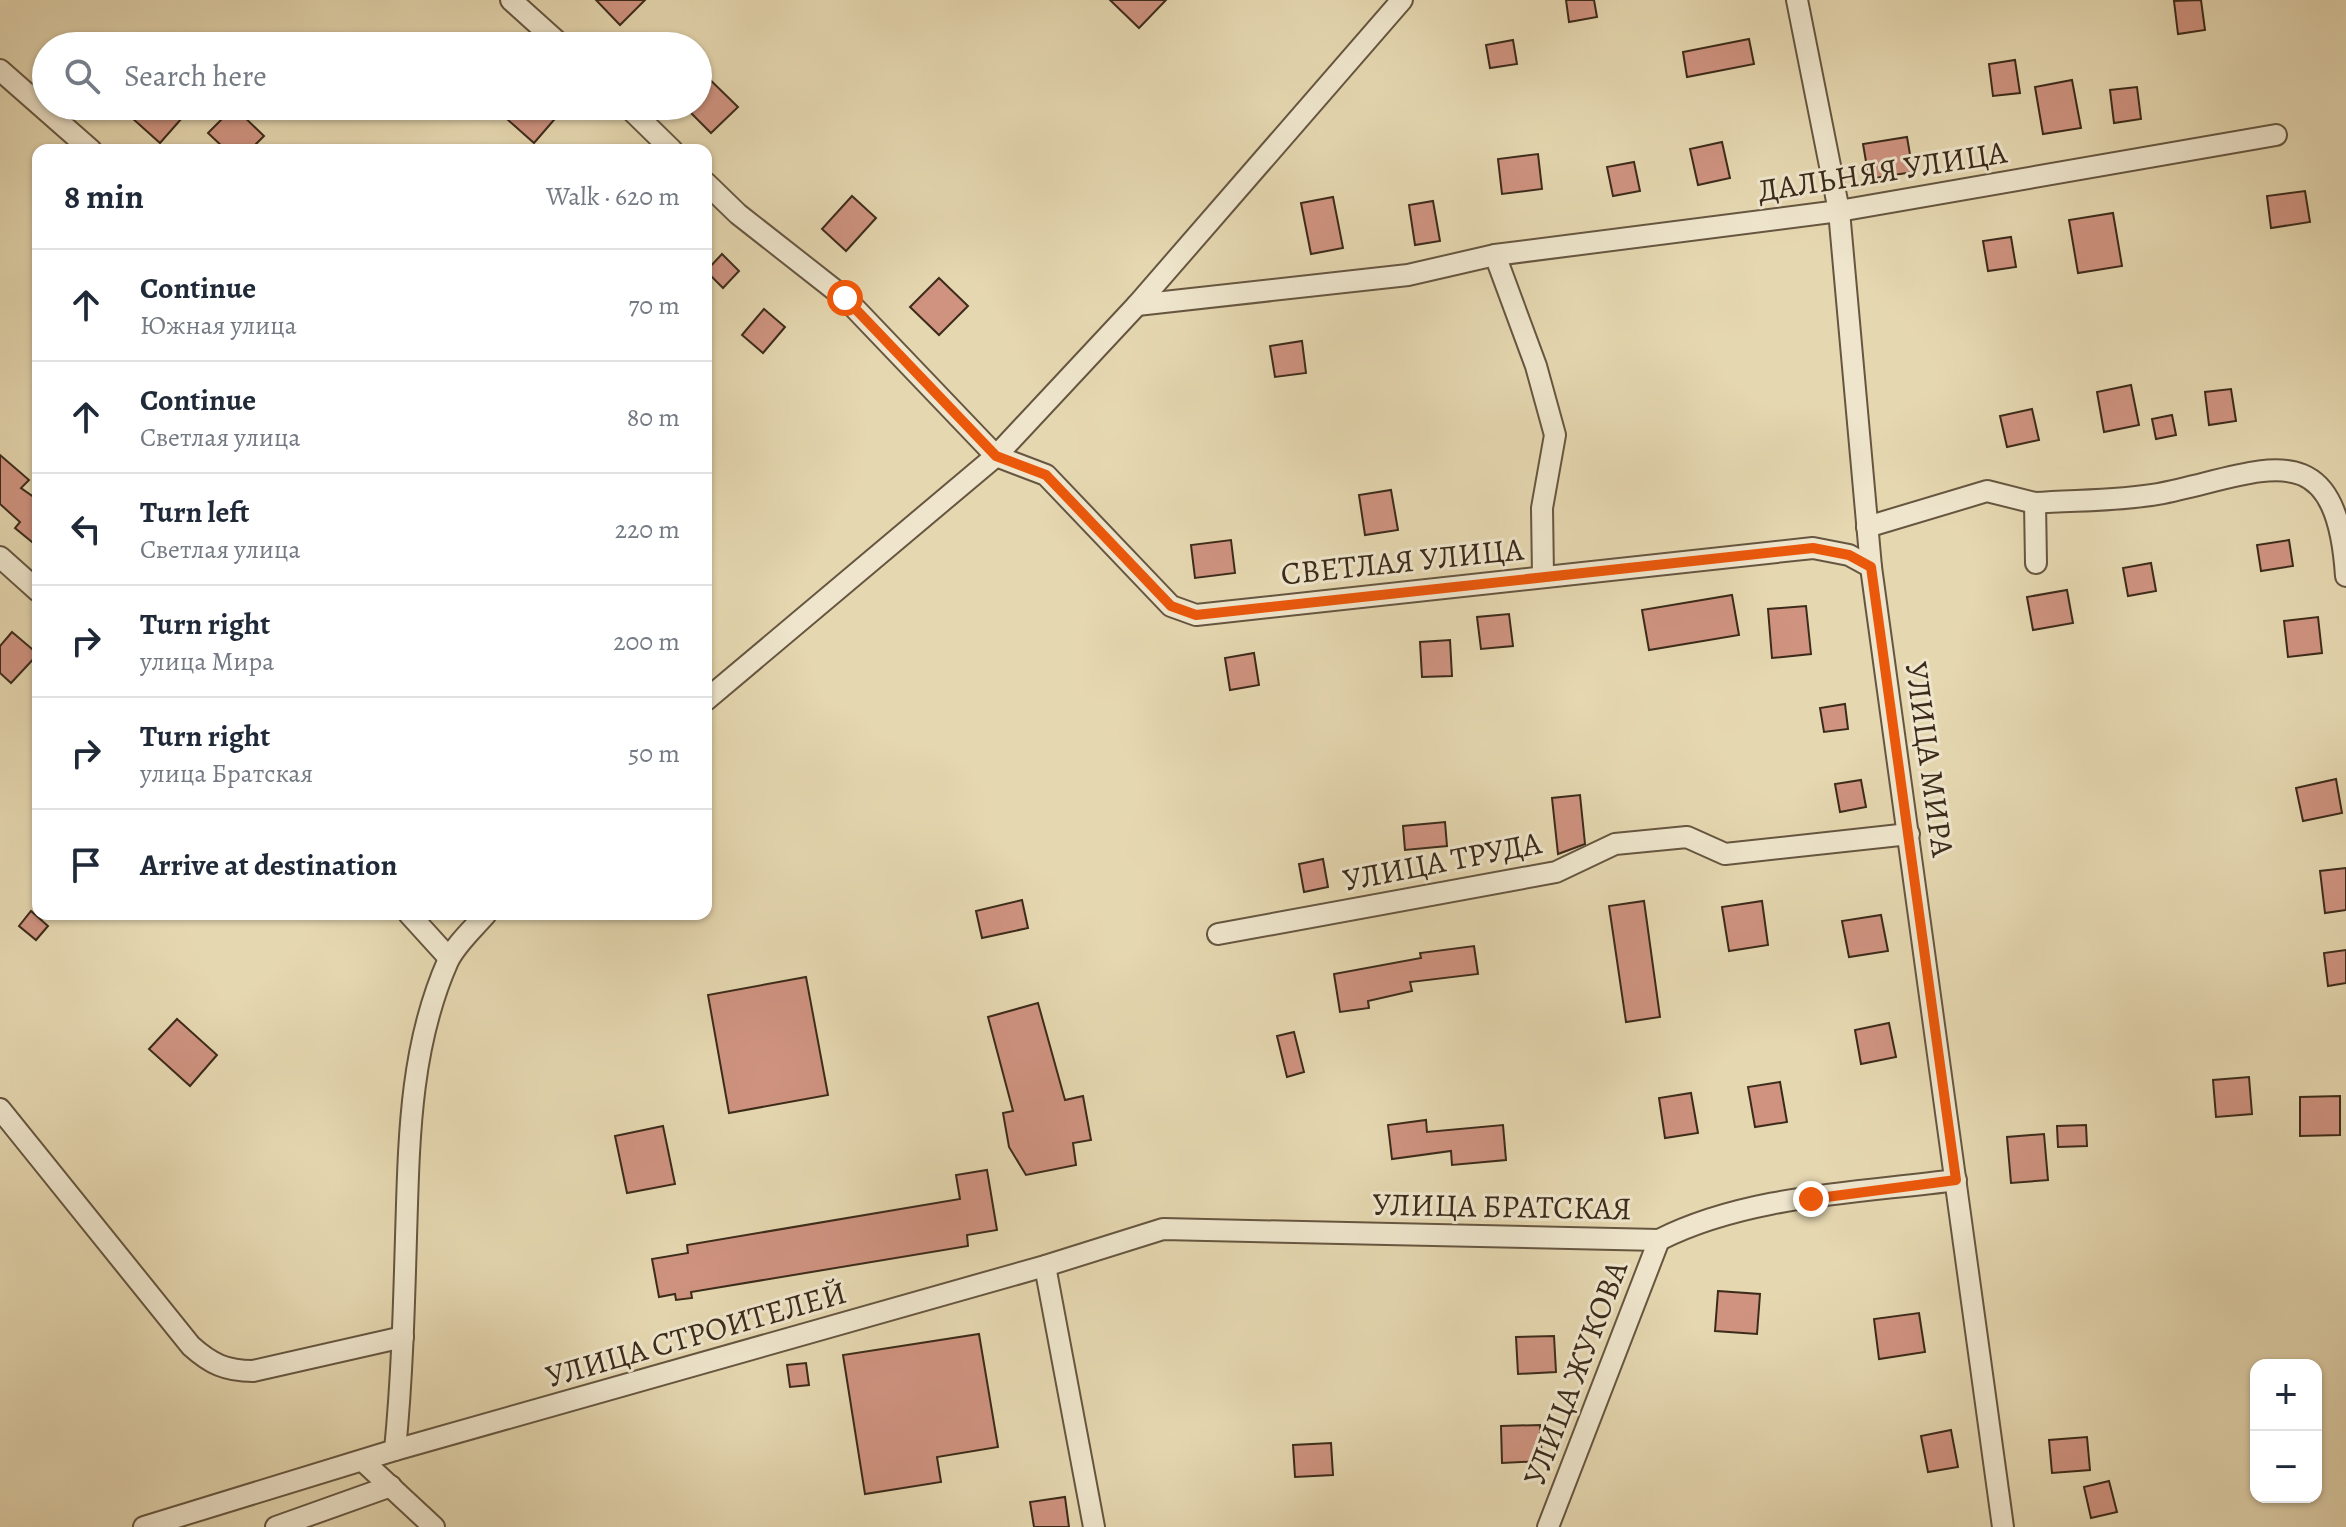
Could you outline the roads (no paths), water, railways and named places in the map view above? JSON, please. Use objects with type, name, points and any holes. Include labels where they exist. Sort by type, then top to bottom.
[{"type":"street","points":[[511,0],[546,32]]},
{"type":"street","points":[[712,695],[996,456],[1137,305],[1402,0]]},
{"type":"street","name":"УЛИЦА МИРА","points":[[1797,0],[1839,211],[1871,567],[2003,1527]]},
{"type":"street","points":[[0,70],[32,98]]},
{"type":"street","points":[[57,120],[84,144]]},
{"type":"street","points":[[641,120],[666,144]]},
{"type":"street","name":"ДАЛЬНЯЯ УЛИЦА","points":[[1137,305],[1408,275],[1495,255],[1839,211],[2276,135]]},
{"type":"street","points":[[712,189],[738,214],[845,298],[996,456]]},
{"type":"street","points":[[1495,255],[1536,366],[1555,435],[1542,508],[1543,576]]},
{"type":"street","name":"СВЕТЛАЯ УЛИЦА","points":[[996,456],[1046,475],[1171,606],[1196,615],[1813,548],[1849,555],[1871,567]]},
{"type":"street","points":[[1867,527],[1987,491],[2035,503],[2155,494],[2261,468],[2293,472],[2319,484],[2334,504],[2346,576]]},
{"type":"street","points":[[2035,503],[2036,563]]},
{"type":"street","points":[[0,557],[32,586]]},
{"type":"street","name":"УЛИЦА ТРУДА","points":[[1218,934],[1556,872],[1615,844],[1687,837],[1725,854],[1909,834]]},
{"type":"street","points":[[414,920],[449,958]]},
{"type":"street","points":[[395,1450],[403,1337],[409,1133],[415,1072],[428,1017],[449,958],[481,920]]},
{"type":"street","points":[[0,1109],[191,1346],[208,1362],[230,1371],[253,1371],[403,1337]]},
{"type":"street","name":"УЛИЦА БРАТСКАЯ","points":[[1045,1266],[1163,1229],[1659,1240],[1687,1226],[1728,1214],[1956,1180]]},
{"type":"street","name":"УЛИЦА ЖУКОВА","points":[[1548,1527],[1659,1240]]},
{"type":"street","points":[[1045,1266],[1094,1527]]},
{"type":"street","name":"УЛИЦА СТРОИТЕЛЕЙ","points":[[144,1527],[395,1450],[1045,1266]]},
{"type":"street","points":[[364,1462],[434,1527]]},
{"type":"street","points":[[276,1527],[391,1486]]}]
